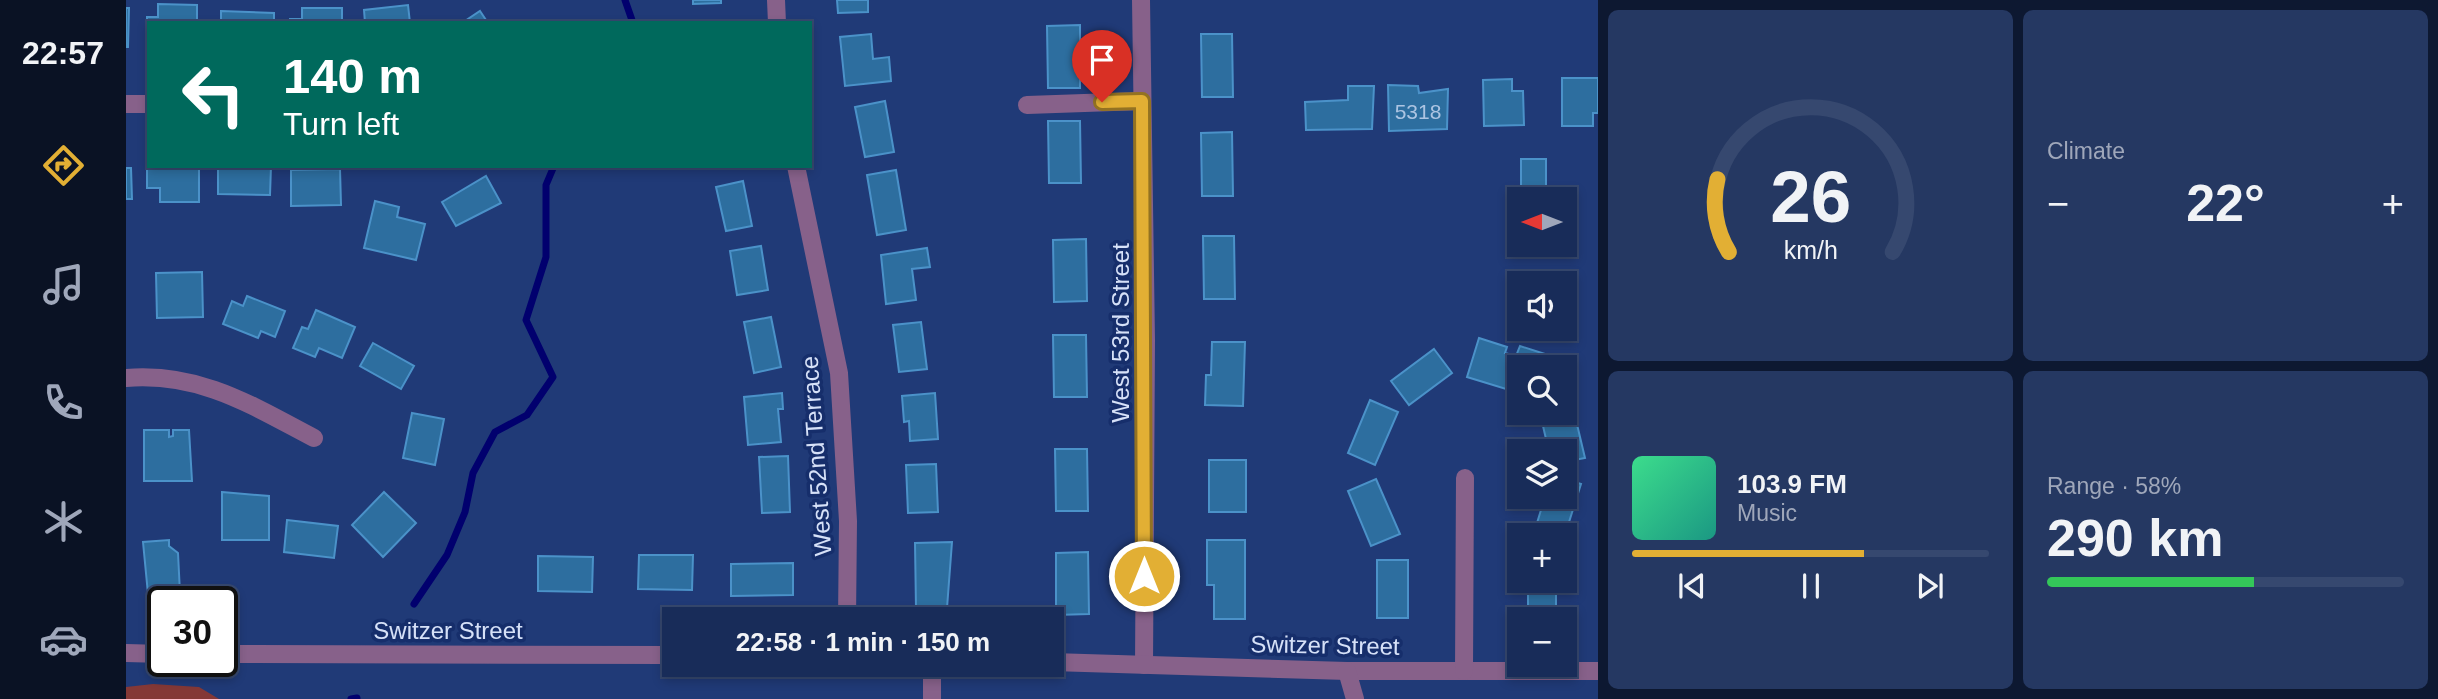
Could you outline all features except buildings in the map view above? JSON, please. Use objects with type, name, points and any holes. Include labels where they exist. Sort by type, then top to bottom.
[{"type":"street","points":[[776,0],[777,21]]},
{"type":"street","name":"West 53rd Street","points":[[1141,0],[1146,341],[1144,665]]},
{"type":"street","points":[[1027,105],[1142,101]]},
{"type":"street","points":[[126,104],[147,104]]},
{"type":"street","name":"West 52nd Terrace","points":[[796,168],[839,373],[848,521],[847,607]]},
{"type":"street","points":[[126,377],[178,379],[231,394],[313,438]]},
{"type":"street","points":[[1464,671],[1465,478]]},
{"type":"street","points":[[126,653],[147,653]]},
{"type":"street","name":"Switzer Street","points":[[238,654],[662,655]]},
{"type":"street","name":"Switzer Street","points":[[1064,662],[1347,671],[1598,671]]},
{"type":"street","points":[[1347,671],[1355,699]]},
{"type":"street","points":[[932,677],[932,699]]},
{"type":"shaded area","points":[[153,684],[199,687],[219,699],[126,699],[126,687]]},
{"type":"waterway","points":[[625,0],[632,21]]},
{"type":"waterway","points":[[414,604],[447,555],[465,512],[473,473],[495,432],[527,415],[553,377],[526,320],[546,257],[546,185],[553,168]]},
{"type":"waterway","points":[[351,699],[357,698]]},
{"type":"route","points":[[1102,102],[1142,101],[1146,341],[1144,576]]}]
